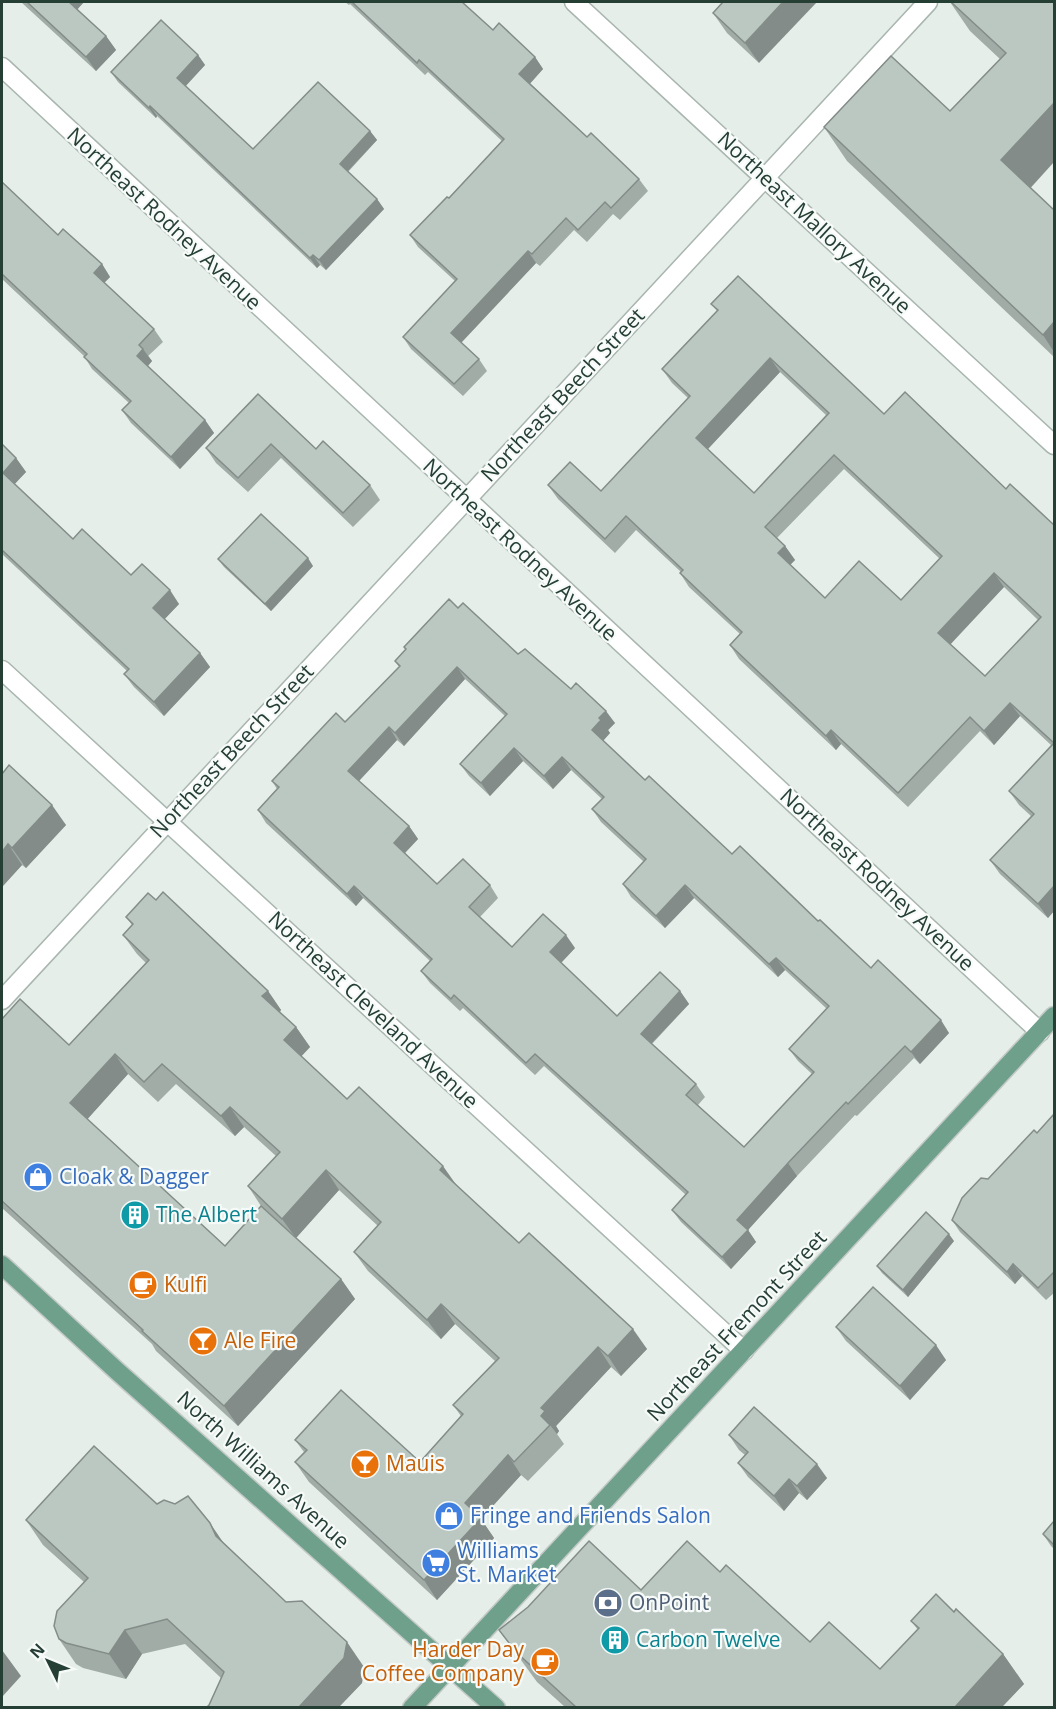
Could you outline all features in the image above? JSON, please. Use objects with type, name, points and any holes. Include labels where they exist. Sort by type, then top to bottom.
[{"type":"main road","name":"Northeast Fremont Street","points":[[412,1707],[1054,1016]]},
{"type":"main road","name":"North Williams Avenue","points":[[2,1265],[126,1379],[496,1707]]},
{"type":"street","name":"Northeast Mallory Avenue","points":[[574,2],[1054,445]]},
{"type":"street","name":"Northeast Beech Street","points":[[2,1000],[928,2]]},
{"type":"street","name":"Northeast Rodney Avenue","points":[[2,67],[1040,1032]]},
{"type":"street","name":"Northeast Cleveland Avenue","points":[[2,670],[744,1351]]},
{"type":"building","points":[[27,2],[69,2],[106,36],[86,57]]},
{"type":"building","points":[[352,2],[462,2],[493,30],[499,23],[535,57],[519,74],[587,137],[591,133],[639,179],[611,208],[605,202],[578,230],[566,218],[532,254],[528,251],[451,333],[479,359],[454,384],[403,337],[457,279],[410,235],[447,197],[449,198],[504,139]]},
{"type":"building","points":[[723,2],[783,2],[745,43],[713,13]]},
{"type":"building","points":[[951,2],[1054,2],[1054,103],[1001,160],[1054,210],[1054,322],[1043,335],[824,127],[891,56],[950,111],[1006,53]]},
{"type":"building","points":[[161,20],[198,55],[177,78],[253,149],[318,82],[370,131],[340,164],[377,199],[319,260],[313,255],[310,258],[111,72]]},
{"type":"building","points":[[2,182],[58,235],[63,229],[102,264],[94,273],[154,329],[139,345],[143,349],[137,356],[205,420],[171,457],[122,410],[131,401],[84,357],[87,354],[2,274]]},
{"type":"building","points":[[738,276],[884,414],[905,392],[1006,489],[1010,484],[1054,525],[1054,743],[1010,703],[984,731],[970,717],[898,793],[831,730],[826,736],[730,645],[742,632],[680,573],[683,570],[626,516],[605,539],[548,485],[570,462],[601,491],[690,396],[662,369],[718,310],[711,304]],"holes":[[[770,358],[829,413],[754,493],[696,438]],[[834,455],[942,556],[901,600],[859,561],[825,598],[778,553],[785,546],[765,527]],[[994,573],[1041,617],[985,676],[938,633]]]},
{"type":"building","points":[[258,394],[316,449],[323,441],[370,485],[343,513],[271,444],[238,478],[206,448]]},
{"type":"building","points":[[2,444],[16,458],[3,473],[73,539],[82,529],[131,575],[142,564],[170,590],[153,608],[200,653],[154,702],[124,674],[129,669],[2,550]]},
{"type":"building","points":[[261,514],[308,558],[265,604],[218,559]]},
{"type":"building","points":[[449,599],[458,608],[463,603],[518,654],[525,649],[571,689],[576,683],[606,711],[592,730],[645,780],[649,776],[732,854],[740,846],[871,968],[878,960],[941,1020],[911,1052],[905,1046],[848,1104],[846,1102],[788,1163],[737,1220],[748,1230],[722,1257],[672,1210],[688,1192],[535,1054],[526,1063],[454,995],[451,999],[421,971],[432,959],[354,886],[347,894],[258,810],[279,787],[272,781],[336,713],[345,722],[400,666],[395,661],[406,649],[404,647]],"holes":[[[457,667],[507,714],[460,764],[481,783],[514,748],[544,776],[562,757],[604,797],[592,809],[646,859],[623,884],[656,916],[685,885],[769,964],[776,958],[829,1006],[789,1049],[814,1072],[744,1147],[686,1095],[696,1084],[641,1034],[680,991],[660,972],[617,1016],[550,952],[566,935],[543,914],[512,947],[469,907],[490,885],[463,859],[437,884],[394,843],[409,826],[348,771],[389,727],[395,733]]]},
{"type":"building","points":[[1054,743],[1054,886],[1038,904],[990,860],[1034,814],[1009,791]]},
{"type":"building","points":[[9,765],[52,805],[12,848],[8,844],[2,852],[2,774]]},
{"type":"building","points":[[163,892],[268,991],[262,996],[296,1027],[284,1040],[347,1099],[359,1087],[443,1166],[440,1170],[519,1243],[529,1233],[633,1329],[608,1356],[598,1347],[541,1408],[545,1411],[541,1416],[550,1425],[514,1462],[508,1455],[465,1503],[481,1518],[424,1580],[295,1462],[307,1450],[295,1440],[341,1390],[420,1462],[463,1414],[453,1405],[499,1358],[441,1304],[427,1320],[354,1252],[381,1222],[326,1170],[282,1219],[248,1186],[280,1152],[230,1107],[221,1116],[162,1064],[144,1082],[115,1054],[70,1103],[225,1246],[261,1206],[341,1279],[224,1406],[2,1201],[2,1019],[20,999],[69,1045],[149,960],[123,935],[133,924],[126,917],[148,893],[156,900]]},
{"type":"building","points":[[1054,1114],[1054,1272],[1038,1288],[1013,1264],[1007,1272],[952,1220],[962,1198],[981,1178],[988,1179],[1034,1130],[1037,1133]]},
{"type":"building","points":[[926,1212],[949,1234],[903,1290],[877,1266]]},
{"type":"building","points":[[873,1287],[936,1345],[900,1386],[836,1327]]},
{"type":"building","points":[[754,1407],[817,1464],[797,1486],[789,1479],[774,1496],[738,1463],[748,1452],[729,1435]]},
{"type":"building","points":[[94,1446],[157,1504],[164,1500],[175,1504],[188,1496],[210,1523],[216,1536],[286,1602],[302,1601],[347,1642],[344,1658],[299,1707],[207,1707],[224,1672],[167,1619],[125,1630],[109,1654],[66,1643],[59,1639],[54,1626],[57,1611],[88,1578],[26,1520]]},
{"type":"building","points":[[1054,1521],[1054,1545],[1043,1534]]},
{"type":"building","points":[[589,1541],[641,1590],[687,1541],[720,1572],[726,1565],[810,1642],[829,1622],[880,1669],[919,1628],[911,1621],[936,1594],[954,1612],[956,1609],[1003,1654],[955,1707],[576,1707],[516,1652],[499,1630],[528,1607]]},
{"type":"place","name":"Cloak & Dagger","points":[[38,1177]]},
{"type":"place","name":"The Albert","points":[[135,1215]]},
{"type":"place","name":"Kulfi","points":[[143,1285]]},
{"type":"place","name":"Ale Fire","points":[[203,1341]]},
{"type":"place","name":"Mauis","points":[[365,1464]]},
{"type":"place","name":"Fringe and Friends Salon","points":[[449,1516]]},
{"type":"place","name":"Williams St. Market","points":[[436,1563]]},
{"type":"place","name":"OnPoint","points":[[608,1603]]},
{"type":"place","name":"Carbon Twelve","points":[[615,1640]]},
{"type":"place","name":"Harder Day Coffee Company","points":[[545,1662]]}]
